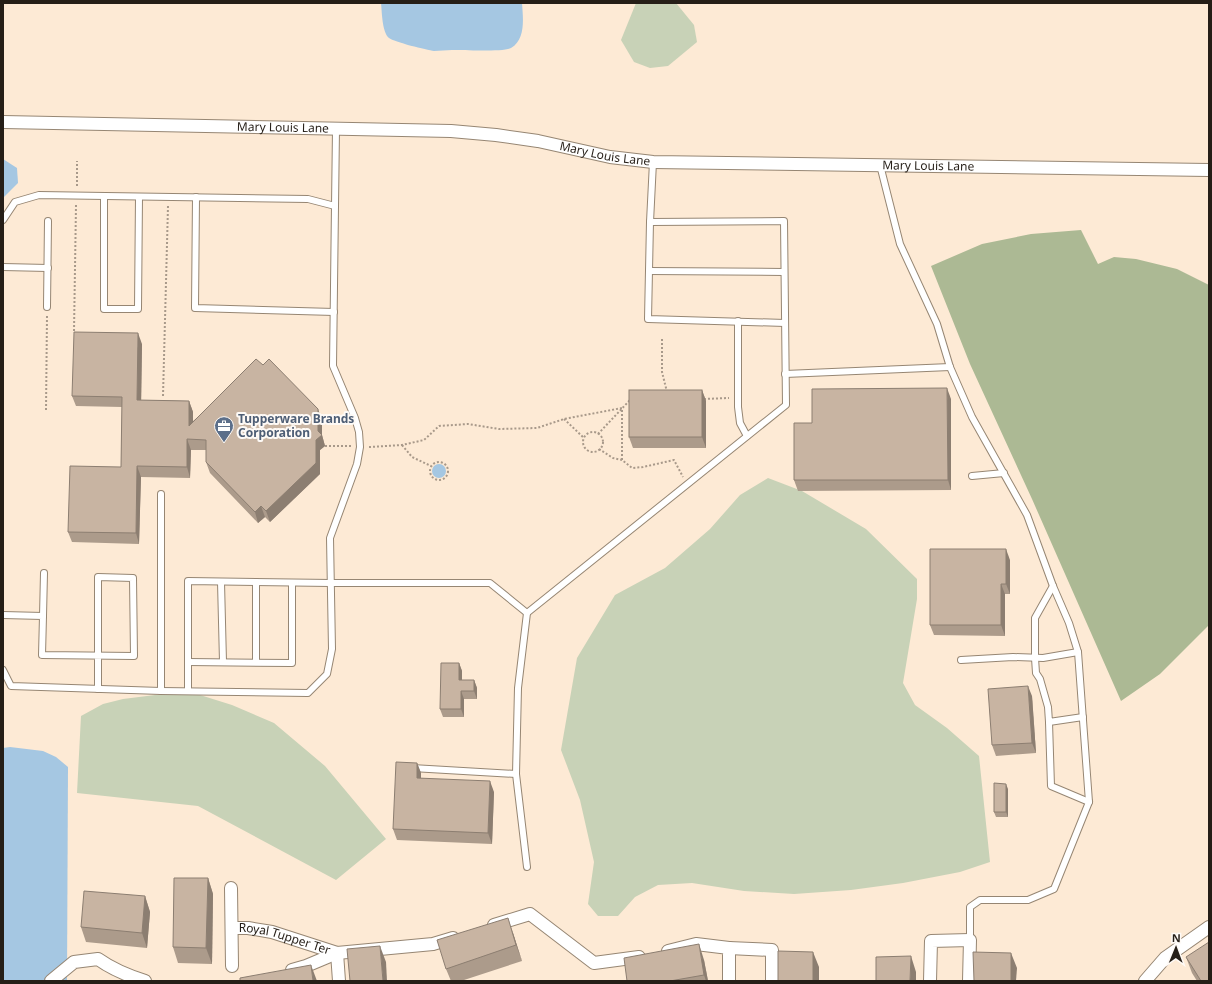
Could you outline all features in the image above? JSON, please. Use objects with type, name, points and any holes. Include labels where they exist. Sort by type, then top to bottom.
[{"type":"street","name":"Mary Louis Lane","points":[[3,122],[451,131],[538,141],[610,157],[653,162],[1209,170]]},
{"type":"street","name":"Royal Tupper Ter","points":[[232,888],[232,966]]},
{"type":"street","points":[[485,928],[530,914],[594,962],[654,954],[696,944],[729,948],[772,950],[772,981]]},
{"type":"street","points":[[1145,981],[1165,958],[1209,927]]},
{"type":"street","name":"Royal Tupper Ter","points":[[232,928],[248,928],[272,932],[337,953]]},
{"type":"street","name":"Royal Tupper Ter","points":[[277,974],[306,966],[337,953],[433,944],[463,935]]},
{"type":"street","points":[[930,981],[931,941],[970,940],[969,981]]},
{"type":"street","points":[[729,948],[729,981]]},
{"type":"street","name":"Royal Tupper Ter","points":[[337,953],[339,981]]},
{"type":"street","points":[[53,980],[74,962],[98,959],[110,966],[145,981]]},
{"type":"street","points":[[110,966],[114,976],[113,981]]},
{"type":"lane","points":[[3,670],[11,686],[160,691],[308,693],[327,674],[332,649],[330,538],[358,464],[360,447],[360,432],[333,366],[336,129]]},
{"type":"lane","points":[[653,162],[648,318],[785,323]]},
{"type":"lane","points":[[880,166],[900,244],[937,324],[950,367],[972,417],[1027,515],[1053,586],[1070,623],[1078,652],[1089,802],[1054,889],[1028,900],[980,900],[970,907],[970,940]]},
{"type":"lane","points":[[3,220],[15,202],[39,195],[308,199],[335,206]]},
{"type":"lane","points":[[104,196],[104,309],[138,309],[139,197]]},
{"type":"lane","points":[[196,197],[195,308],[334,312]]},
{"type":"lane","points":[[47,307],[48,221]]},
{"type":"lane","points":[[527,867],[516,774],[518,688],[527,613],[786,405],[784,221],[650,222]]},
{"type":"lane","points":[[3,267],[48,268]]},
{"type":"lane","points":[[649,271],[784,272]]},
{"type":"lane","points":[[738,321],[738,407],[740,423],[747,436]]},
{"type":"lane","points":[[785,374],[950,367]]},
{"type":"lane","points":[[972,476],[1004,473]]},
{"type":"lane","points":[[160,691],[161,494]]},
{"type":"lane","points":[[44,573],[42,655],[98,656],[134,656],[133,578],[98,577],[98,656],[98,689]]},
{"type":"lane","points":[[188,691],[188,581],[292,583],[490,583],[527,613]]},
{"type":"lane","points":[[221,582],[223,662]]},
{"type":"lane","points":[[256,582],[256,662]]},
{"type":"lane","points":[[188,662],[292,663],[292,583]]},
{"type":"lane","points":[[1053,586],[1036,618],[1035,658],[1036,673],[1040,679],[1048,707],[1051,786],[1089,802]]},
{"type":"lane","points":[[3,615],[42,616]]},
{"type":"lane","points":[[961,660],[1056,657],[1078,652]]},
{"type":"lane","points":[[1049,722],[1083,717]]},
{"type":"lane","points":[[407,768],[516,774]]},
{"type":"path","points":[[74,331],[77,162]]},
{"type":"path","points":[[163,396],[168,197]]},
{"type":"path","points":[[46,410],[47,307]]},
{"type":"path","points":[[662,339],[662,372],[667,392]]},
{"type":"path","points":[[699,399],[730,398]]},
{"type":"path","points":[[598,434],[630,400],[637,400]]},
{"type":"path","points":[[326,446],[379,447],[402,445],[424,440],[439,426],[468,424],[499,429],[537,428],[564,419],[622,408]]},
{"type":"path","points":[[622,408],[622,460]]},
{"type":"path","points":[[564,419],[584,438]]},
{"type":"path","points":[[592,433],[598,434],[601,437],[602,443],[599,449],[591,452],[586,449],[583,444],[584,438],[586,435],[592,433]]},
{"type":"path","points":[[402,445],[412,457],[431,466]]},
{"type":"path","points":[[599,449],[613,458],[622,460],[632,468],[674,460],[686,485]]},
{"type":"path","points":[[436,463],[443,463],[448,471],[446,477],[441,480],[433,478],[430,474],[431,466],[436,463]]},
{"type":"green space","points":[[636,3],[676,3],[694,25],[697,42],[668,66],[650,68],[634,62],[621,40]]},
{"type":"green space","points":[[1081,230],[1098,264],[1114,257],[1136,259],[1177,269],[1209,285],[1209,625],[1160,674],[1121,701],[1032,499],[970,364],[931,266],[982,244],[1031,234]]},
{"type":"green space","points":[[768,478],[802,491],[866,529],[917,579],[917,599],[903,683],[915,705],[947,728],[979,756],[990,862],[960,872],[903,883],[851,890],[794,894],[744,891],[692,883],[658,885],[635,897],[618,916],[598,916],[588,904],[594,862],[580,800],[561,750],[577,658],[615,595],[665,568],[710,529],[740,495]]},
{"type":"green space","points":[[155,695],[200,695],[232,705],[274,723],[325,766],[386,839],[336,880],[198,806],[77,793],[81,716],[103,704],[123,699]]},
{"type":"water","points":[[381,3],[522,3],[523,21],[521,34],[516,44],[507,49],[434,51],[404,44],[389,38],[384,27]]},
{"type":"water","points":[[3,159],[17,168],[18,183],[3,198]]},
{"type":"water","points":[[439,464],[444,466],[446,471],[444,476],[439,478],[434,476],[432,471],[434,466]]},
{"type":"water","points":[[10,747],[43,751],[56,757],[68,767],[67,981],[3,981],[3,748]]},
{"type":"building","name":"Tupperware Brands Corporation","points":[[74,332],[138,333],[137,400],[189,401],[189,426],[256,359],[263,365],[269,359],[318,409],[318,431],[322,435],[316,440],[316,463],[266,511],[261,506],[255,512],[206,462],[206,440],[187,439],[187,467],[137,466],[136,533],[68,532],[70,466],[121,467],[122,397],[72,396]]},
{"type":"building","points":[[947,388],[948,480],[794,480],[794,423],[812,423],[812,389]]},
{"type":"building","points":[[629,390],[702,390],[702,437],[629,437]]},
{"type":"building","points":[[930,549],[1006,549],[1006,584],[1001,584],[1001,625],[930,625]]},
{"type":"building","points":[[441,663],[459,663],[459,680],[474,680],[474,691],[461,691],[461,709],[440,709]]},
{"type":"building","points":[[1028,686],[1032,743],[992,745],[988,689]]},
{"type":"building","points":[[396,762],[417,763],[417,778],[490,781],[488,833],[393,829]]},
{"type":"building","points":[[994,783],[1006,784],[1006,812],[994,812]]},
{"type":"building","points":[[174,878],[208,878],[206,948],[173,947]]},
{"type":"building","points":[[84,891],[145,896],[142,933],[81,927]]},
{"type":"building","points":[[508,918],[516,945],[446,969],[437,940]]},
{"type":"building","points":[[1209,942],[1209,981],[1201,981],[1186,957]]},
{"type":"building","points":[[699,944],[704,975],[670,981],[627,981],[624,958]]},
{"type":"building","points":[[380,946],[383,981],[350,981],[347,949]]},
{"type":"building","points":[[778,951],[813,952],[813,981],[778,981]]},
{"type":"building","points":[[973,952],[1011,953],[1011,981],[974,981]]},
{"type":"building","points":[[911,956],[910,981],[876,981],[876,957]]},
{"type":"building","points":[[311,965],[313,981],[240,981],[240,978]]},
{"type":"place","name":"Tupperware Brands Corporation","points":[[224,443]]}]
